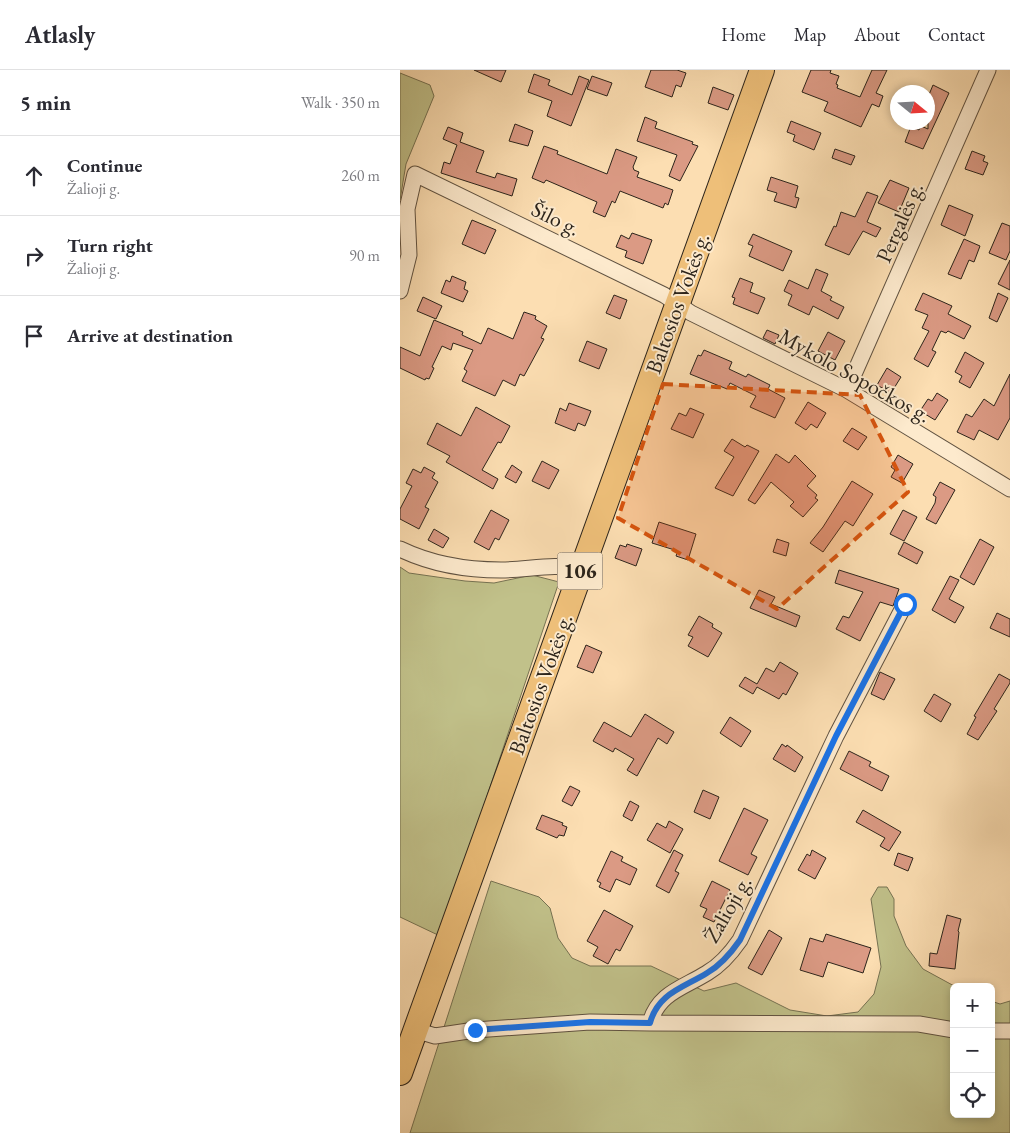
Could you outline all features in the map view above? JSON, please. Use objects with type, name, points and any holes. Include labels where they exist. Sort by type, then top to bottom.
[{"type":"main road","name":"Baltosios Vokės g.","points":[[400,1073],[762,70]]},
{"type":"street","name":"Pergalės g.","points":[[848,390],[988,70]]},
{"type":"street","name":"Šilo g.","points":[[400,291],[409,255],[407,209],[415,174],[664,294],[676,304]]},
{"type":"street","name":"Mykolo Sopočkos g.","points":[[676,304],[848,390],[1010,489]]},
{"type":"street","points":[[400,549],[420,558],[462,568],[501,570],[556,565],[580,570]]},
{"type":"street","name":"Žalioji g.","points":[[650,1023],[658,1003],[671,991],[708,973],[728,957],[740,940],[836,736],[905,604]]},
{"type":"street","points":[[415,1030],[435,1036],[475,1030],[590,1022],[919,1024],[950,1029]]},
{"type":"street","points":[[995,1031],[1010,1031]]},
{"type":"highlighted area","points":[[663,384],[860,395],[908,492],[777,609],[618,518]]},
{"type":"green space","points":[[400,73],[430,85],[434,96],[406,164],[400,200]]},
{"type":"green space","points":[[400,567],[409,573],[465,581],[494,583],[532,575],[559,582],[440,936],[400,917]]},
{"type":"green space","points":[[491,881],[539,897],[550,908],[558,938],[572,958],[590,966],[651,966],[704,991],[736,983],[790,1010],[827,1016],[858,1012],[874,994],[881,967],[871,899],[878,887],[887,887],[894,899],[894,916],[906,946],[923,969],[950,984],[950,1118],[995,1118],[995,1002],[1000,1004],[1010,1001],[1010,1133],[410,1133]]},
{"type":"building","points":[[474,70],[506,70],[501,82]]},
{"type":"building","points":[[651,70],[677,70],[686,73],[681,87],[676,85],[672,97],[645,87]]},
{"type":"building","points":[[811,70],[831,70],[830,73],[839,76],[836,84],[838,85],[837,88],[860,97],[872,70],[887,70],[876,93],[883,96],[879,107],[872,104],[861,127],[824,111],[828,102],[802,92]]},
{"type":"building","points":[[534,74],[550,80],[548,85],[572,95],[579,76],[589,80],[571,126],[547,116],[552,101],[528,92]]},
{"type":"building","points":[[592,76],[612,83],[607,96],[587,89]]},
{"type":"building","points":[[935,86],[949,93],[935,123]]},
{"type":"building","points":[[713,87],[734,95],[728,110],[708,103]]},
{"type":"building","points":[[645,117],[657,122],[655,128],[693,142],[692,144],[698,146],[680,181],[669,176],[677,155],[637,141]]},
{"type":"building","points":[[791,121],[821,133],[814,150],[793,141],[795,135],[787,132]]},
{"type":"building","points":[[515,124],[533,131],[528,146],[509,141]]},
{"type":"building","points":[[448,127],[463,133],[460,142],[484,151],[476,172],[495,178],[497,173],[517,179],[512,196],[441,173],[444,162],[450,164],[457,145],[443,139]]},
{"type":"building","points":[[910,130],[932,130],[923,149],[905,142]]},
{"type":"building","points":[[544,146],[558,151],[557,154],[607,174],[616,149],[637,157],[633,167],[634,170],[639,172],[637,177],[673,190],[668,205],[665,203],[663,208],[620,191],[615,203],[612,201],[605,217],[593,212],[597,202],[546,180],[544,183],[532,178]]},
{"type":"building","points":[[835,149],[855,156],[851,165],[832,158]]},
{"type":"building","points":[[972,151],[985,156],[983,161],[988,163],[983,175],[965,169]]},
{"type":"building","points":[[771,177],[798,186],[795,197],[799,198],[796,208],[774,201],[777,193],[767,190]]},
{"type":"building","points":[[890,180],[909,188],[899,212],[878,203]]},
{"type":"building","points":[[867,192],[878,196],[867,222],[881,228],[876,237],[863,231],[849,255],[825,245],[834,226],[836,227],[841,212],[855,217]]},
{"type":"building","points":[[949,205],[973,215],[965,236],[941,225]]},
{"type":"building","points":[[472,220],[496,230],[485,254],[462,244]]},
{"type":"building","points":[[1002,223],[1010,226],[1010,251],[1006,260],[989,253]]},
{"type":"building","points":[[632,233],[652,240],[643,264],[625,257],[627,251],[616,247],[621,235],[629,239]]},
{"type":"building","points":[[753,234],[792,251],[783,271],[749,256],[753,246],[748,244]]},
{"type":"building","points":[[964,239],[980,246],[974,262],[969,260],[961,279],[948,274]]},
{"type":"building","points":[[1010,260],[1010,290],[998,284]]},
{"type":"building","points":[[816,269],[828,274],[821,291],[832,297],[830,300],[844,307],[838,319],[813,306],[809,315],[788,305],[792,295],[784,291],[789,280],[808,289]]},
{"type":"building","points":[[452,276],[466,282],[464,289],[468,291],[463,302],[441,293],[446,280],[450,282]]},
{"type":"building","points":[[740,278],[753,283],[750,292],[765,298],[758,314],[733,304],[735,298],[732,297]]},
{"type":"building","points":[[923,293],[952,306],[948,314],[971,326],[964,339],[948,331],[946,333],[941,331],[932,350],[936,352],[928,367],[914,359],[929,331],[922,328],[928,315],[915,310]]},
{"type":"building","points":[[998,293],[1008,298],[997,322],[989,318]]},
{"type":"building","points":[[614,295],[627,300],[620,319],[606,313]]},
{"type":"building","points":[[423,297],[442,306],[436,319],[417,311]]},
{"type":"building","points":[[524,312],[536,316],[535,319],[547,326],[541,338],[544,339],[524,376],[520,374],[515,386],[503,380],[495,396],[462,381],[467,371],[464,369],[473,350],[453,343],[451,350],[442,346],[432,367],[434,368],[429,379],[426,378],[425,380],[400,368],[400,347],[420,356],[434,320],[463,332],[462,335],[481,344],[488,328],[513,339]]},
{"type":"building","points":[[767,330],[779,335],[775,344],[763,338]]},
{"type":"building","points":[[828,332],[845,341],[835,360],[818,351]]},
{"type":"building","points":[[587,341],[607,349],[599,369],[579,361]]},
{"type":"building","points":[[704,350],[732,362],[729,369],[746,377],[748,374],[770,385],[768,389],[785,398],[775,418],[750,407],[756,396],[730,383],[727,389],[690,374],[698,355],[701,356]]},
{"type":"building","points":[[965,352],[984,363],[970,388],[959,382],[962,376],[955,372]]},
{"type":"building","points":[[887,368],[901,377],[891,393],[877,385]]},
{"type":"building","points":[[1010,374],[1010,418],[998,440],[979,430],[974,440],[957,432],[966,414],[972,417],[984,399],[994,406]]},
{"type":"building","points":[[937,393],[948,400],[935,420],[920,411],[928,399],[932,401]]},
{"type":"building","points":[[808,402],[826,413],[817,428],[811,424],[806,430],[795,423]]},
{"type":"building","points":[[569,403],[591,411],[585,426],[578,423],[575,431],[555,423],[560,408],[566,411]]},
{"type":"building","points":[[476,407],[510,426],[501,443],[498,442],[482,470],[498,479],[493,489],[446,462],[450,456],[427,444],[437,423],[461,436]]},
{"type":"building","points":[[690,408],[704,414],[693,438],[671,429],[679,413],[686,416]]},
{"type":"building","points":[[852,428],[867,437],[858,450],[843,441]]},
{"type":"building","points":[[732,439],[745,447],[747,445],[759,451],[733,496],[715,488],[734,457],[724,451]]},
{"type":"building","points":[[776,454],[789,463],[795,455],[816,476],[807,486],[817,495],[815,498],[818,500],[803,517],[790,506],[794,502],[771,482],[755,504],[748,500]]},
{"type":"building","points":[[898,455],[913,464],[902,483],[891,477],[895,470],[891,467]]},
{"type":"building","points":[[542,461],[559,470],[549,489],[532,481]]},
{"type":"building","points":[[512,465],[522,472],[516,483],[505,477]]},
{"type":"building","points":[[424,467],[435,473],[432,478],[438,482],[425,507],[429,509],[419,529],[400,519],[400,509],[412,486],[406,483],[413,469],[421,473]]},
{"type":"building","points":[[852,481],[873,494],[853,526],[845,521],[823,552],[810,543],[823,527]]},
{"type":"building","points":[[940,482],[955,490],[936,524],[926,519],[935,503],[936,497],[933,495]]},
{"type":"building","points":[[491,510],[509,520],[499,540],[495,538],[489,550],[474,542]]},
{"type":"building","points":[[903,510],[917,517],[904,541],[890,534]]},
{"type":"building","points":[[659,522],[696,534],[688,560],[676,556],[678,551],[652,543]]},
{"type":"building","points":[[434,529],[449,538],[443,548],[428,540]]},
{"type":"building","points":[[777,539],[789,543],[786,556],[773,552]]},
{"type":"building","points":[[980,539],[994,547],[974,585],[960,577]]},
{"type":"building","points":[[904,542],[923,552],[917,564],[898,554]]},
{"type":"building","points":[[627,544],[642,549],[636,566],[615,558],[620,545],[626,547]]},
{"type":"building","points":[[839,570],[899,589],[893,606],[880,602],[860,641],[836,629],[843,616],[849,618],[863,592],[835,583]]},
{"type":"building","points":[[950,576],[959,580],[949,599],[964,607],[955,623],[932,610]]},
{"type":"building","points":[[759,590],[775,597],[771,604],[800,616],[796,627],[750,608]]},
{"type":"building","points":[[997,613],[1010,619],[1010,637],[990,628]]},
{"type":"building","points":[[699,616],[713,624],[712,627],[722,633],[708,657],[688,646],[693,637],[688,635]]},
{"type":"building","points":[[586,645],[602,652],[593,673],[577,667]]},
{"type":"building","points":[[780,662],[798,673],[786,695],[783,693],[779,699],[757,687],[753,694],[739,686],[745,677],[757,684],[766,668],[774,672]]},
{"type":"building","points":[[880,672],[895,679],[884,700],[871,694]]},
{"type":"building","points":[[999,674],[1010,680],[1010,683],[994,709],[997,711],[978,740],[967,734],[976,717],[974,716]]},
{"type":"building","points":[[934,694],[951,704],[941,722],[924,711]]},
{"type":"building","points":[[645,714],[674,732],[667,744],[658,738],[637,776],[627,770],[634,759],[615,748],[613,752],[593,741],[604,722],[631,737]]},
{"type":"building","points":[[730,717],[751,731],[741,747],[720,733]]},
{"type":"building","points":[[782,744],[786,747],[787,745],[803,757],[795,772],[773,759]]},
{"type":"building","points":[[849,751],[871,762],[869,766],[889,776],[882,791],[840,769]]},
{"type":"building","points":[[570,786],[580,791],[572,806],[562,801]]},
{"type":"building","points":[[703,790],[719,797],[710,819],[694,812]]},
{"type":"building","points":[[630,801],[639,806],[632,821],[623,816]]},
{"type":"building","points":[[744,808],[768,820],[751,854],[757,857],[748,875],[719,861]]},
{"type":"building","points":[[863,810],[901,832],[889,851],[880,846],[885,838],[856,822]]},
{"type":"building","points":[[542,815],[563,823],[562,825],[567,827],[564,836],[559,835],[557,838],[536,829]]},
{"type":"building","points":[[669,821],[683,829],[670,853],[647,840],[657,823],[666,828]]},
{"type":"building","points":[[674,850],[683,855],[675,871],[679,873],[669,893],[656,886]]},
{"type":"building","points":[[812,850],[826,858],[815,879],[798,870],[807,854],[810,856]]},
{"type":"building","points":[[611,851],[623,857],[621,861],[637,869],[630,885],[616,879],[610,892],[599,887],[601,883],[597,881]]},
{"type":"building","points":[[898,853],[913,858],[908,871],[894,865]]},
{"type":"building","points":[[712,881],[730,890],[714,922],[703,917],[707,909],[700,906]]},
{"type":"building","points":[[604,910],[633,926],[620,951],[616,949],[608,964],[593,956],[598,947],[587,941]]},
{"type":"building","points":[[947,915],[961,919],[958,931],[955,969],[929,966],[930,953],[937,954]]},
{"type":"building","points":[[769,930],[782,938],[762,975],[748,968]]},
{"type":"building","points":[[826,934],[871,948],[863,973],[828,962],[823,977],[800,970],[810,938],[823,942]]},
{"type":"route","points":[[475,1030],[590,1022],[650,1023],[658,1003],[671,991],[708,973],[728,957],[740,940],[836,736],[905,604]]}]
